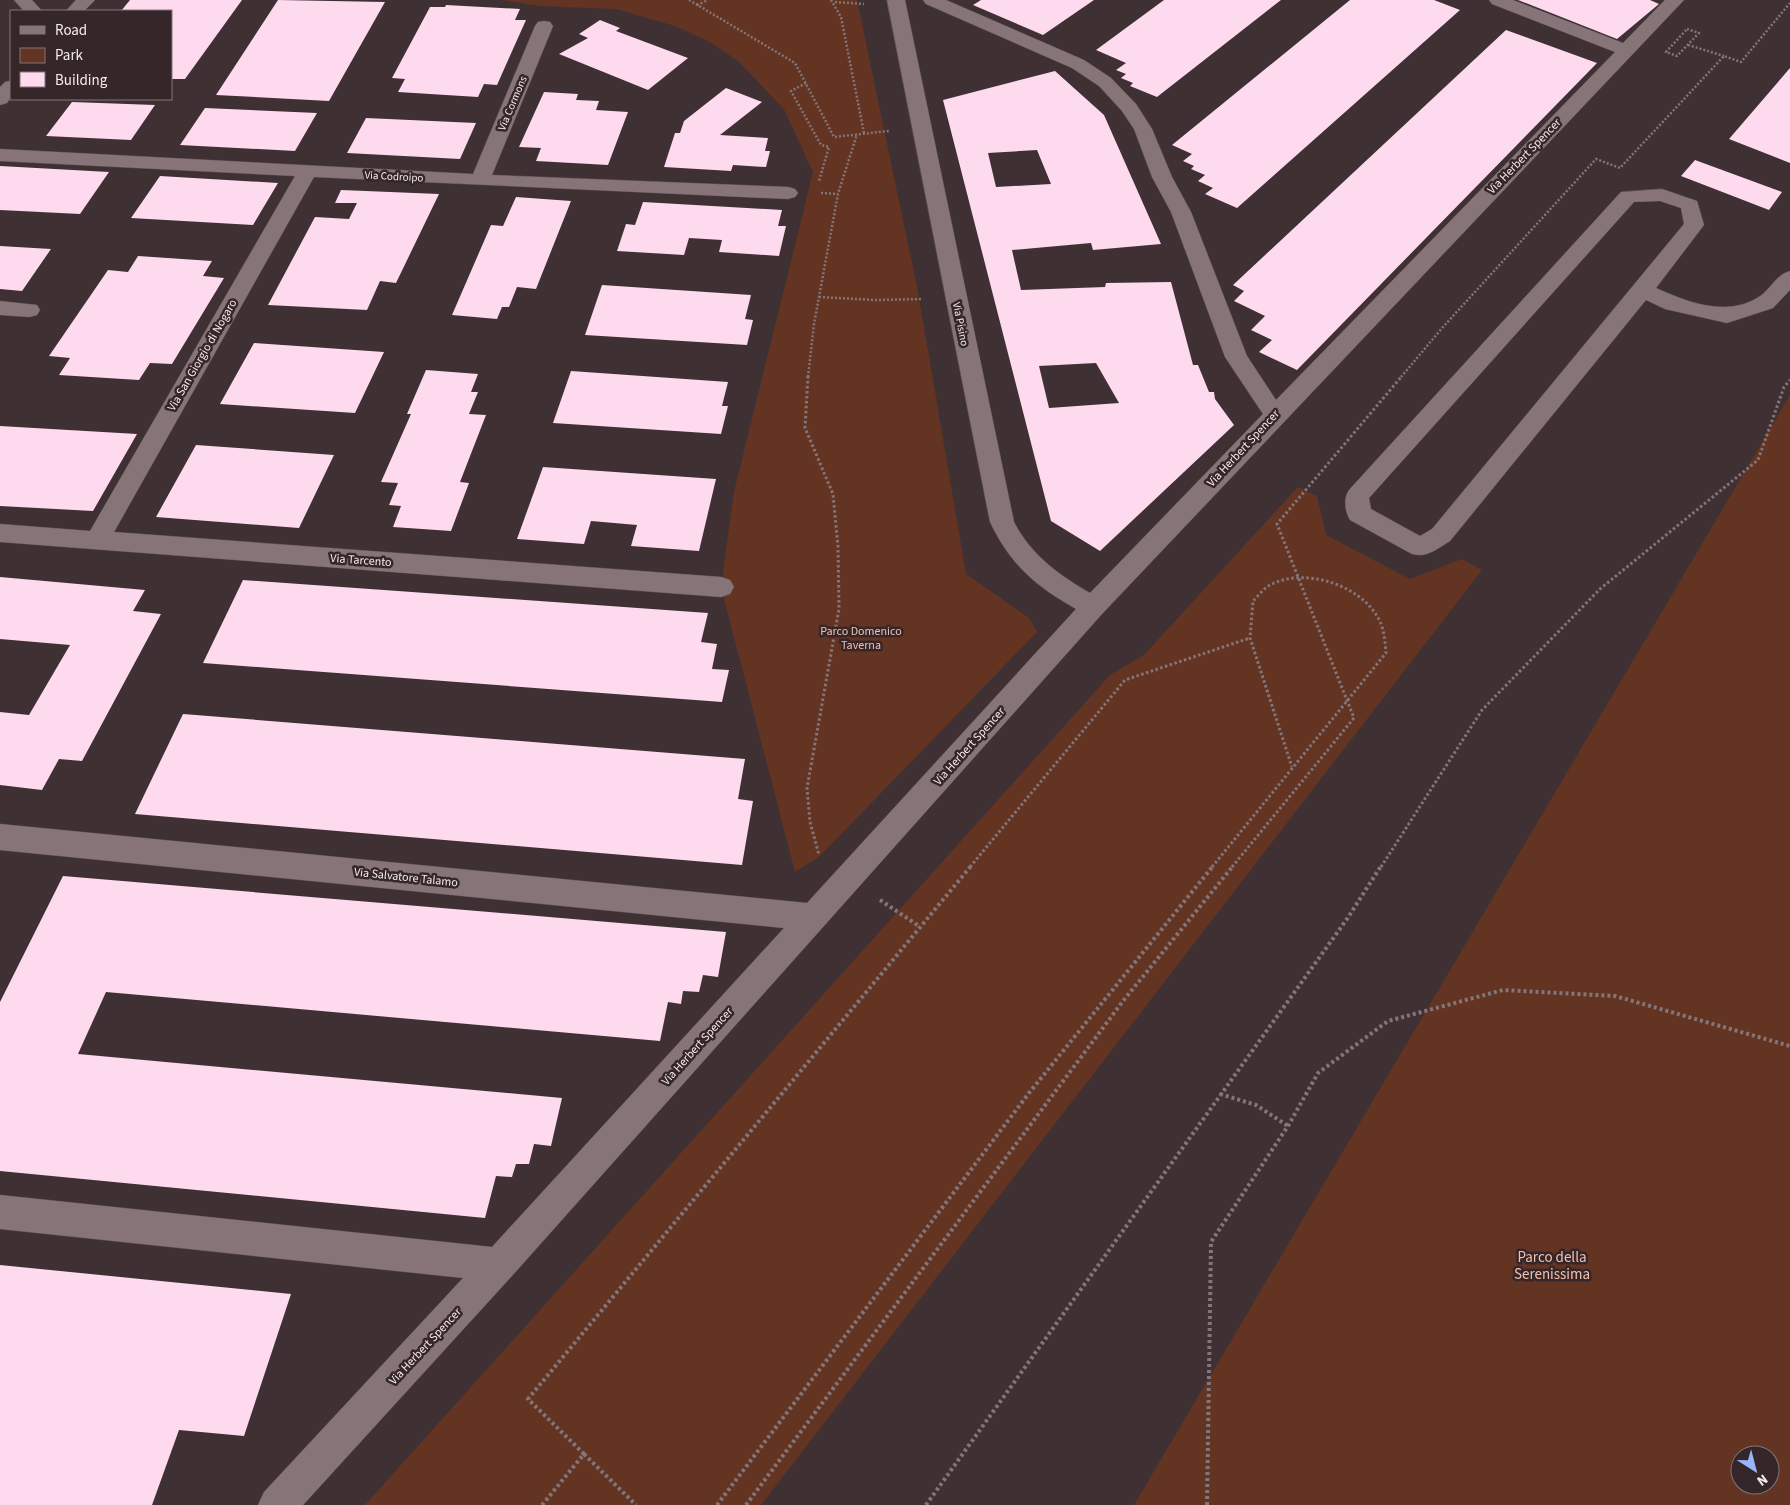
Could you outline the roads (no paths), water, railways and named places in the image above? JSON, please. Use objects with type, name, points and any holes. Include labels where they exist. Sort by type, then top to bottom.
[{"type":"street","points":[[23,0],[32,10]]},
{"type":"street","points":[[75,10],[86,0]]},
{"type":"street","name":"Via Pisino","points":[[896,0],[999,510],[1006,530],[1019,554],[1038,573],[1093,607]]},
{"type":"street","points":[[932,0],[1078,64],[1105,82],[1129,108],[1143,129],[1162,177],[1181,212],[1233,350],[1243,370],[1275,415]]},
{"type":"street","points":[[1498,0],[1626,50]]},
{"type":"street","name":"Via Herbert Spencer","points":[[277,1505],[499,1265],[1093,607],[1275,415],[1675,0]]},
{"type":"street","name":"Via Cormons","points":[[480,180],[544,26]]},
{"type":"street","points":[[0,99],[10,87]]},
{"type":"street","name":"Via Codroipo","points":[[0,155],[480,180],[788,193]]},
{"type":"street","name":"Via San Giorgio di Nogaro","points":[[97,540],[308,171]]},
{"type":"street","points":[[1662,195],[1690,205],[1694,225],[1643,290],[1441,535],[1421,547],[1359,514],[1357,496],[1628,196],[1662,195]]},
{"type":"street","points":[[1643,290],[1673,304],[1727,316],[1765,303],[1790,278]]},
{"type":"street","points":[[0,308],[29,310]]},
{"type":"street","name":"Via Tarcento","points":[[0,533],[721,588]]},
{"type":"street","name":"Via Salvatore Talamo","points":[[0,837],[812,917]]},
{"type":"street","points":[[0,1212],[499,1265]]},
{"type":"park label","name":"Parco Domenico Taverna","points":[[861,638]]},
{"type":"park label","name":"Parco della Serenissima","points":[[1552,1266]]}]
